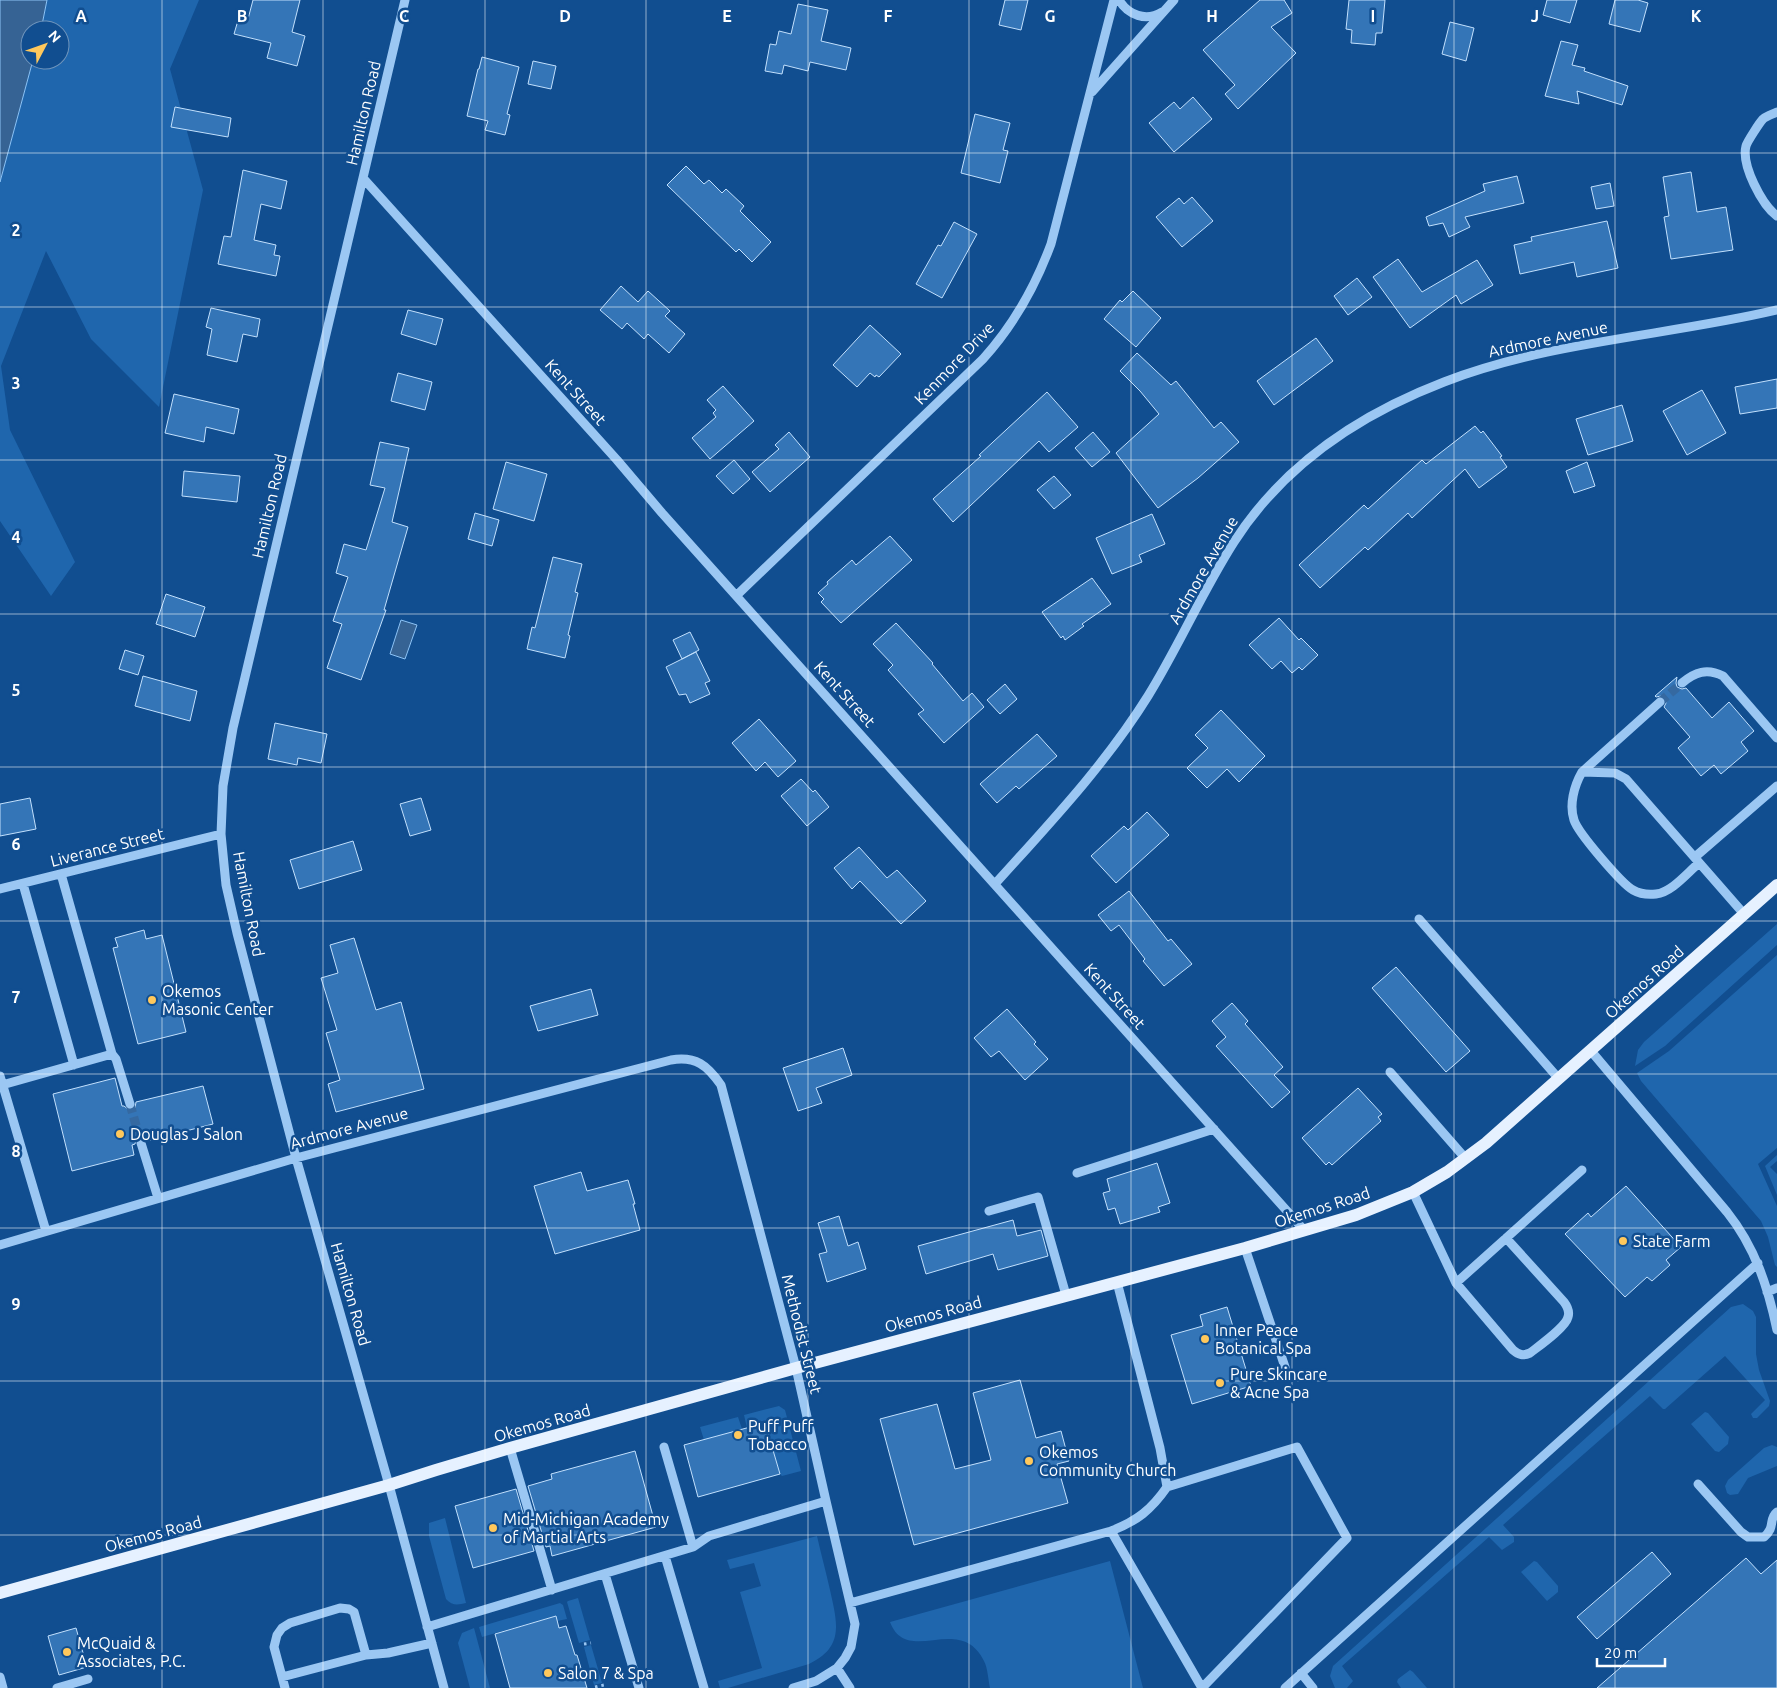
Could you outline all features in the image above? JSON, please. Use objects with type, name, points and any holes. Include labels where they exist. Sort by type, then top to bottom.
[{"type":"main road","name":"Okemos Road","points":[[0,1593],[390,1485],[510,1448],[796,1368],[1245,1248],[1356,1215],[1412,1192],[1466,1159],[1591,1051],[1777,885]]},
{"type":"street","name":"Hamilton Road","points":[[405,0],[233,728],[223,786],[221,834],[226,885],[237,933],[296,1158],[390,1485],[444,1688]]},
{"type":"street","name":"Kenmore Drive","points":[[737,595],[983,359],[1016,318],[1037,278],[1050,244],[1114,0]]},
{"type":"street","points":[[1118,0],[1125,9],[1141,16],[1158,14],[1173,2]]},
{"type":"street","points":[[1090,94],[1173,2]]},
{"type":"street","points":[[1777,112],[1762,120],[1746,146],[1748,168],[1758,193],[1777,216]]},
{"type":"street","name":"Kent Street","points":[[363,178],[1304,1230]]},
{"type":"street","name":"Ardmore Avenue","points":[[995,884],[1081,787],[1119,739],[1149,695],[1233,544],[1249,519],[1268,496],[1306,459],[1334,438],[1384,409],[1443,382],[1515,359],[1743,318],[1777,310]]},
{"type":"street","points":[[1682,683],[1691,676],[1703,672],[1717,673],[1723,676],[1777,738]]},
{"type":"street","points":[[1660,702],[1582,772],[1574,789],[1572,803],[1574,820],[1579,831],[1627,886],[1641,894],[1659,894],[1668,890],[1697,860],[1777,786]]},
{"type":"street","points":[[1582,772],[1615,773],[1626,779],[1744,914]]},
{"type":"street","name":"Liverance Street","points":[[0,889],[221,834]]},
{"type":"street","points":[[61,874],[112,1054],[116,1059],[130,1104]]},
{"type":"street","points":[[23,884],[74,1065]]},
{"type":"street","points":[[1418,919],[1559,1079]]},
{"type":"street","points":[[1591,1051],[1746,1237],[1758,1263],[1777,1330]]},
{"type":"street","points":[[46,1231],[1,1081],[74,1065],[112,1054]]},
{"type":"street","name":"Ardmore Avenue","points":[[0,1245],[296,1158],[671,1060],[690,1059],[708,1068]]},
{"type":"street","name":"Methodist Street","points":[[708,1068],[721,1085],[796,1368],[855,1624],[854,1636],[846,1658],[837,1668]]},
{"type":"street","points":[[1390,1072],[1466,1159]]},
{"type":"street","points":[[1077,1173],[1214,1129]]},
{"type":"street","points":[[141,1142],[158,1198]]},
{"type":"street","points":[[1456,1283],[1582,1170]]},
{"type":"street","points":[[1412,1192],[1456,1283],[1513,1350],[1520,1355],[1530,1353],[1564,1324],[1568,1316],[1567,1306],[1506,1238]]},
{"type":"street","points":[[989,1211],[1038,1197],[1066,1295]]},
{"type":"street","points":[[1245,1248],[1286,1367]]},
{"type":"street","points":[[1285,1688],[1758,1263]]},
{"type":"street","points":[[1117,1282],[1160,1448],[1167,1487]]},
{"type":"street","points":[[1767,1292],[1777,1288]]},
{"type":"street","points":[[664,1447],[693,1547]]},
{"type":"street","points":[[850,1603],[1111,1531],[1127,1525],[1142,1516],[1156,1503],[1167,1487],[1297,1447],[1347,1538],[1202,1688],[1111,1531]]},
{"type":"street","points":[[510,1448],[552,1590]]},
{"type":"street","points":[[1698,1484],[1741,1532],[1748,1537],[1764,1537],[1774,1531],[1773,1515],[1777,1512]]},
{"type":"street","points":[[427,1627],[665,1556],[693,1547],[709,1536],[826,1501]]},
{"type":"street","points":[[665,1556],[704,1688]]},
{"type":"street","points":[[605,1574],[639,1688]]},
{"type":"street","points":[[285,1688],[274,1647],[277,1635],[282,1628],[290,1623],[340,1608],[349,1609],[354,1612],[366,1655]]},
{"type":"street","points":[[282,1677],[366,1655],[388,1653],[432,1643]]},
{"type":"street","points":[[793,1688],[816,1681],[837,1668],[850,1688]]},
{"type":"street","points":[[1301,1673],[1313,1688]]},
{"type":"street","points":[[0,1677],[3,1688]]},
{"type":"street","points":[[57,1688],[88,1679]]},
{"type":"path","points":[[584,1644],[591,1643]]},
{"type":"path","points":[[595,1687],[604,1685]]},
{"type":"shaded area","points":[[0,0],[47,0],[43,20],[20,20],[20,70],[30,70],[0,182]]},
{"type":"shaded area","points":[[47,0],[199,0],[170,69],[203,190],[159,407],[91,339],[46,251],[1,366],[10,430],[75,562],[51,596],[0,521],[0,182],[30,70],[70,70],[70,20],[43,20]]},
{"type":"shaded area","points":[[401,620],[417,625],[405,659],[390,654]]},
{"type":"shaded area","points":[[1777,924],[1777,945],[1665,1046],[1635,1066],[1638,1050],[1644,1042]]},
{"type":"shaded area","points":[[1777,955],[1777,1148],[1758,1164],[1777,1206],[1777,1267],[1761,1221],[1641,1081],[1637,1073],[1669,1051]]},
{"type":"shaded area","points":[[1777,1155],[1777,1161],[1770,1167],[1777,1174],[1777,1195],[1765,1166]]},
{"type":"shaded area","points":[[1743,1304],[1753,1311],[1756,1317],[1756,1354],[1759,1370],[1770,1401],[1769,1406],[1757,1418],[1753,1418],[1751,1414],[1765,1400],[1725,1356],[1665,1409],[1650,1396],[1503,1525],[1514,1537],[1514,1542],[1502,1550],[1489,1537],[1342,1666],[1353,1681],[1347,1688],[1335,1688],[1330,1676],[1333,1666],[1731,1307]]},
{"type":"shaded area","points":[[779,1406],[785,1410],[801,1471],[782,1476],[765,1423],[747,1428],[744,1415]]},
{"type":"shaded area","points":[[1705,1412],[1729,1437],[1728,1444],[1719,1452],[1715,1451],[1691,1424]]},
{"type":"shaded area","points":[[738,1417],[742,1429],[704,1440],[700,1427]]},
{"type":"shaded area","points":[[1772,1445],[1777,1447],[1777,1466],[1748,1478],[1738,1494],[1730,1495],[1727,1493],[1725,1486],[1728,1480],[1764,1448]]},
{"type":"shaded area","points":[[445,1518],[466,1603],[463,1604],[453,1604],[446,1599],[429,1536],[429,1523]]},
{"type":"shaded area","points":[[817,1536],[833,1602],[836,1623],[836,1633],[828,1650],[809,1664],[728,1688],[720,1688],[718,1681],[762,1668],[740,1592],[761,1586],[754,1563],[730,1569],[727,1560]]},
{"type":"shaded area","points":[[1110,1561],[1143,1688],[990,1688],[984,1661],[974,1647],[962,1641],[948,1639],[908,1640],[898,1635],[890,1622]]},
{"type":"shaded area","points":[[1534,1561],[1558,1586],[1558,1592],[1547,1601],[1521,1572]]},
{"type":"shaded area","points":[[578,1598],[590,1640],[579,1643],[567,1602]]},
{"type":"shaded area","points":[[560,1603],[563,1605],[567,1619],[557,1621],[556,1616],[482,1637],[479,1627]]},
{"type":"shaded area","points":[[474,1628],[490,1688],[470,1688],[458,1643],[462,1633]]},
{"type":"shaded area","points":[[591,1645],[602,1683],[594,1685],[584,1647]]},
{"type":"shaded area","points":[[1410,1670],[1427,1688],[1401,1688],[1397,1682],[1398,1679]]},
{"type":"building","points":[[253,0],[300,0],[292,32],[305,36],[297,66],[267,58],[271,43],[234,34],[239,17],[248,19]]},
{"type":"building","points":[[1005,0],[1028,0],[1021,30],[999,25]]},
{"type":"building","points":[[1260,0],[1284,0],[1292,13],[1271,27],[1296,53],[1238,109],[1225,94],[1235,85],[1203,50]]},
{"type":"building","points":[[1349,0],[1385,0],[1382,33],[1376,33],[1375,45],[1351,43],[1352,30],[1346,29]]},
{"type":"building","points":[[1547,0],[1577,0],[1570,23],[1543,15]]},
{"type":"building","points":[[1615,0],[1638,0],[1648,3],[1640,32],[1609,24]]},
{"type":"building","points":[[798,4],[828,10],[821,41],[851,48],[846,70],[810,62],[808,71],[784,65],[782,74],[765,71],[770,44],[776,45],[779,31],[791,34]]},
{"type":"building","points":[[1450,22],[1474,28],[1466,61],[1442,54]]},
{"type":"building","points":[[1561,41],[1578,45],[1572,65],[1585,68],[1584,71],[1628,86],[1622,105],[1577,91],[1579,104],[1545,96]]},
{"type":"building","points":[[482,57],[519,67],[507,114],[510,115],[505,135],[485,130],[488,121],[467,116]]},
{"type":"building","points":[[533,61],[556,66],[551,89],[528,84]]},
{"type":"building","points":[[1193,97],[1212,119],[1174,152],[1149,123],[1174,102],[1180,109]]},
{"type":"building","points":[[175,107],[231,118],[228,137],[171,127]]},
{"type":"building","points":[[975,114],[1010,123],[1003,150],[1008,151],[1000,183],[961,173]]},
{"type":"building","points":[[686,166],[704,184],[709,180],[722,193],[726,189],[744,206],[740,211],[771,242],[752,262],[739,249],[736,252],[667,185]]},
{"type":"building","points":[[243,170],[287,181],[281,209],[261,204],[254,240],[276,245],[274,255],[280,256],[276,276],[218,264],[224,236],[231,237]]},
{"type":"building","points":[[1691,172],[1697,212],[1726,207],[1733,250],[1671,259],[1664,217],[1669,216],[1663,177]]},
{"type":"building","points":[[1517,176],[1524,203],[1465,217],[1470,227],[1449,237],[1443,223],[1429,226],[1426,217],[1485,191],[1483,184]]},
{"type":"building","points":[[1610,183],[1614,206],[1596,209],[1591,187]]},
{"type":"building","points":[[1192,197],[1213,221],[1182,247],[1156,217],[1179,198],[1184,204]]},
{"type":"building","points":[[1607,221],[1618,268],[1577,277],[1574,262],[1520,274],[1514,245],[1532,241],[1531,237]]},
{"type":"building","points":[[954,222],[977,234],[942,298],[916,284],[938,245],[941,246]]},
{"type":"building","points":[[1398,259],[1422,292],[1477,260],[1493,285],[1461,304],[1456,295],[1410,328],[1373,277]]},
{"type":"building","points":[[1357,278],[1372,297],[1348,315],[1334,296]]},
{"type":"building","points":[[621,286],[638,302],[648,291],[670,311],[665,316],[685,334],[669,353],[648,334],[644,339],[627,323],[622,329],[600,310]]},
{"type":"building","points":[[1133,291],[1161,318],[1136,347],[1104,319],[1120,300],[1122,302]]},
{"type":"building","points":[[211,308],[260,319],[257,337],[243,334],[237,362],[207,355],[212,329],[206,327]]},
{"type":"building","points":[[408,310],[443,319],[436,345],[401,334]]},
{"type":"building","points":[[870,325],[901,354],[879,377],[876,375],[875,377],[870,373],[857,387],[833,365]]},
{"type":"building","points":[[1316,338],[1333,361],[1274,405],[1257,381]]},
{"type":"building","points":[[1137,353],[1171,385],[1176,381],[1214,428],[1221,422],[1239,442],[1198,478],[1158,508],[1116,453],[1159,414],[1120,371]]},
{"type":"building","points":[[398,373],[432,382],[425,410],[391,401]]},
{"type":"building","points":[[1777,379],[1777,408],[1740,414],[1735,387]]},
{"type":"building","points":[[723,386],[754,421],[710,459],[692,438],[716,417],[713,413],[716,410],[707,400]]},
{"type":"building","points":[[1702,390],[1726,433],[1687,455],[1663,411]]},
{"type":"building","points":[[1047,392],[1078,427],[1049,452],[1039,441],[953,522],[933,499]]},
{"type":"building","points":[[174,394],[239,409],[234,434],[206,427],[204,442],[165,433]]},
{"type":"building","points":[[1622,405],[1633,441],[1588,455],[1576,419]]},
{"type":"building","points":[[1475,426],[1481,433],[1483,431],[1502,456],[1500,457],[1507,467],[1479,488],[1465,469],[1412,518],[1408,513],[1368,550],[1365,547],[1320,588],[1299,565],[1364,505],[1368,509],[1422,460],[1426,464]]},
{"type":"building","points":[[789,432],[810,457],[770,492],[752,472],[779,449],[775,445]]},
{"type":"building","points":[[1093,432],[1110,452],[1092,467],[1075,448]]},
{"type":"building","points":[[380,442],[409,448],[392,522],[408,527],[384,610],[386,610],[361,680],[327,668],[342,624],[333,621],[348,577],[336,573],[344,544],[366,550],[385,488],[370,485]]},
{"type":"building","points":[[734,460],[750,479],[733,494],[716,476]]},
{"type":"building","points":[[506,462],[547,474],[534,521],[493,509]]},
{"type":"building","points":[[1587,462],[1595,486],[1574,493],[1566,471]]},
{"type":"building","points":[[184,471],[240,476],[237,502],[182,496]]},
{"type":"building","points":[[1054,476],[1071,495],[1054,509],[1037,490]]},
{"type":"building","points":[[475,513],[499,520],[492,546],[468,539]]},
{"type":"building","points":[[1152,514],[1165,544],[1139,555],[1142,562],[1112,574],[1096,538]]},
{"type":"building","points":[[890,536],[912,560],[841,623],[821,602],[824,599],[818,593],[828,584],[827,582],[852,560],[856,565]]},
{"type":"building","points":[[553,557],[582,564],[575,592],[578,593],[568,635],[570,636],[565,658],[527,649],[532,627],[535,628]]},
{"type":"building","points":[[1092,578],[1111,604],[1082,624],[1084,626],[1065,640],[1063,636],[1061,638],[1042,612]]},
{"type":"building","points":[[166,594],[205,607],[195,637],[156,624]]},
{"type":"building","points":[[1279,618],[1299,640],[1301,638],[1318,655],[1302,670],[1299,667],[1292,673],[1281,661],[1272,669],[1249,645]]},
{"type":"building","points":[[896,623],[933,663],[963,701],[972,693],[984,707],[944,743],[918,714],[924,710],[888,670],[893,665],[873,644]]},
{"type":"building","points":[[690,632],[699,650],[682,659],[673,640]]},
{"type":"building","points":[[125,650],[144,656],[138,675],[119,669]]},
{"type":"building","points":[[696,652],[710,681],[705,683],[710,694],[690,703],[686,694],[679,695],[666,667]]},
{"type":"building","points":[[143,676],[197,691],[190,721],[135,706]]},
{"type":"building","points":[[1677,677],[1677,687],[1686,688],[1712,718],[1729,702],[1754,731],[1741,742],[1748,751],[1721,774],[1714,765],[1701,776],[1678,748],[1690,737],[1664,707],[1666,703],[1665,698],[1655,696]]},
{"type":"building","points":[[1005,684],[1017,699],[1000,714],[987,700]]},
{"type":"building","points":[[1221,710],[1265,756],[1239,782],[1227,769],[1207,788],[1187,768],[1208,748],[1195,735]]},
{"type":"building","points":[[759,719],[796,761],[778,777],[765,762],[756,771],[732,743]]},
{"type":"building","points":[[275,723],[327,734],[321,763],[298,758],[297,765],[268,759]]},
{"type":"building","points":[[1037,734],[1057,756],[1019,789],[1016,786],[997,803],[980,784]]},
{"type":"building","points":[[801,779],[813,792],[815,790],[829,807],[807,826],[781,796]]},
{"type":"building","points":[[30,798],[36,829],[0,836],[0,804]]},
{"type":"building","points":[[421,798],[431,830],[410,836],[400,804]]},
{"type":"building","points":[[1147,812],[1169,835],[1116,883],[1091,856],[1124,826],[1128,830]]},
{"type":"building","points":[[353,841],[362,870],[299,889],[290,860]]},
{"type":"building","points":[[859,847],[887,878],[897,870],[926,901],[901,924],[860,881],[852,889],[834,868]]},
{"type":"building","points":[[1129,891],[1168,941],[1171,939],[1192,964],[1164,986],[1143,961],[1145,959],[1119,925],[1111,931],[1098,915]]},
{"type":"building","name":"Okemos Masonic Center","points":[[144,930],[146,939],[162,935],[186,1032],[138,1044],[113,948],[118,947],[115,938]]},
{"type":"building","points":[[354,938],[376,1010],[401,1002],[424,1089],[336,1112],[328,1084],[340,1080],[326,1033],[337,1030],[321,978],[338,973],[330,945]]},
{"type":"building","points":[[1396,967],[1470,1051],[1446,1072],[1372,988]]},
{"type":"building","points":[[591,989],[598,1015],[538,1031],[530,1006]]},
{"type":"building","points":[[1232,1003],[1248,1021],[1245,1024],[1283,1067],[1274,1075],[1290,1092],[1272,1108],[1216,1046],[1226,1037],[1212,1021]]},
{"type":"building","points":[[1007,1009],[1036,1042],[1034,1044],[1048,1059],[1025,1080],[999,1051],[991,1057],[974,1038]]},
{"type":"building","points":[[843,1048],[852,1075],[816,1088],[822,1103],[798,1111],[783,1068]]},
{"type":"building","name":"Douglas J Salon","points":[[115,1078],[122,1106],[129,1110],[135,1108],[136,1102],[203,1086],[213,1124],[147,1141],[143,1137],[139,1137],[136,1139],[135,1144],[132,1145],[134,1155],[72,1171],[53,1094]]},
{"type":"building","points":[[1358,1088],[1382,1114],[1378,1117],[1381,1121],[1332,1165],[1329,1162],[1326,1165],[1302,1138]]},
{"type":"building","points":[[1157,1163],[1170,1203],[1158,1207],[1160,1212],[1120,1224],[1115,1208],[1108,1210],[1103,1193],[1110,1191],[1107,1179]]},
{"type":"building","points":[[581,1172],[587,1191],[628,1180],[640,1230],[555,1254],[534,1186]]},
{"type":"building","name":"State Farm","points":[[1626,1186],[1681,1247],[1666,1260],[1670,1265],[1652,1281],[1647,1277],[1625,1297],[1565,1234],[1588,1213],[1591,1217]]},
{"type":"building","points":[[839,1216],[848,1246],[858,1242],[866,1269],[827,1282],[819,1254],[827,1252],[818,1223]]},
{"type":"building","points":[[1013,1220],[1017,1236],[1041,1230],[1048,1256],[998,1270],[993,1254],[926,1274],[918,1246]]},
{"type":"building","points":[[1227,1307],[1251,1386],[1192,1404],[1171,1335],[1203,1326],[1200,1315]]},
{"type":"building","name":"Okemos Community Church","points":[[1020,1380],[1036,1438],[1061,1431],[1069,1461],[1057,1464],[1068,1503],[914,1545],[880,1419],[937,1404],[955,1469],[991,1460],[973,1393]]},
{"type":"building","points":[[765,1423],[780,1474],[698,1497],[684,1445]]},
{"type":"building","points":[[635,1451],[656,1527],[552,1556],[550,1546],[546,1547],[528,1486],[552,1479],[551,1474]]},
{"type":"building","name":"Mid-Michigan Academy of Martial Arts","points":[[516,1489],[534,1551],[473,1568],[455,1506]]},
{"type":"building","points":[[1652,1552],[1671,1574],[1597,1639],[1577,1617]]},
{"type":"building","points":[[1746,1558],[1761,1574],[1777,1560],[1777,1688],[1597,1688]]},
{"type":"building","points":[[556,1616],[559,1628],[566,1626],[587,1688],[510,1688],[495,1634]]},
{"type":"building","name":"McQuaid & Associates, P.C.","points":[[76,1628],[87,1667],[59,1675],[48,1636]]},
{"type":"tunnel","points":[[1660,702],[1682,683]]},
{"type":"tunnel","points":[[130,1104],[141,1143]]},
{"type":"place","name":"Okemos Masonic Center","points":[[152,1000]]},
{"type":"place","name":"Douglas J Salon","points":[[120,1134]]},
{"type":"place","name":"State Farm","points":[[1623,1241]]},
{"type":"place","name":"Inner Peace Botanical Spa","points":[[1205,1339]]},
{"type":"place","name":"Pure Skincare & Acne Spa","points":[[1220,1383]]},
{"type":"place","name":"Puff Puff Tobacco","points":[[738,1435]]},
{"type":"place","name":"Okemos Community Church","points":[[1029,1461]]},
{"type":"place","name":"Mid-Michigan Academy of Martial Arts","points":[[493,1528]]},
{"type":"place","name":"McQuaid & Associates, P.C.","points":[[67,1652]]},
{"type":"place","name":"Salon 7 & Spa","points":[[548,1673]]}]
